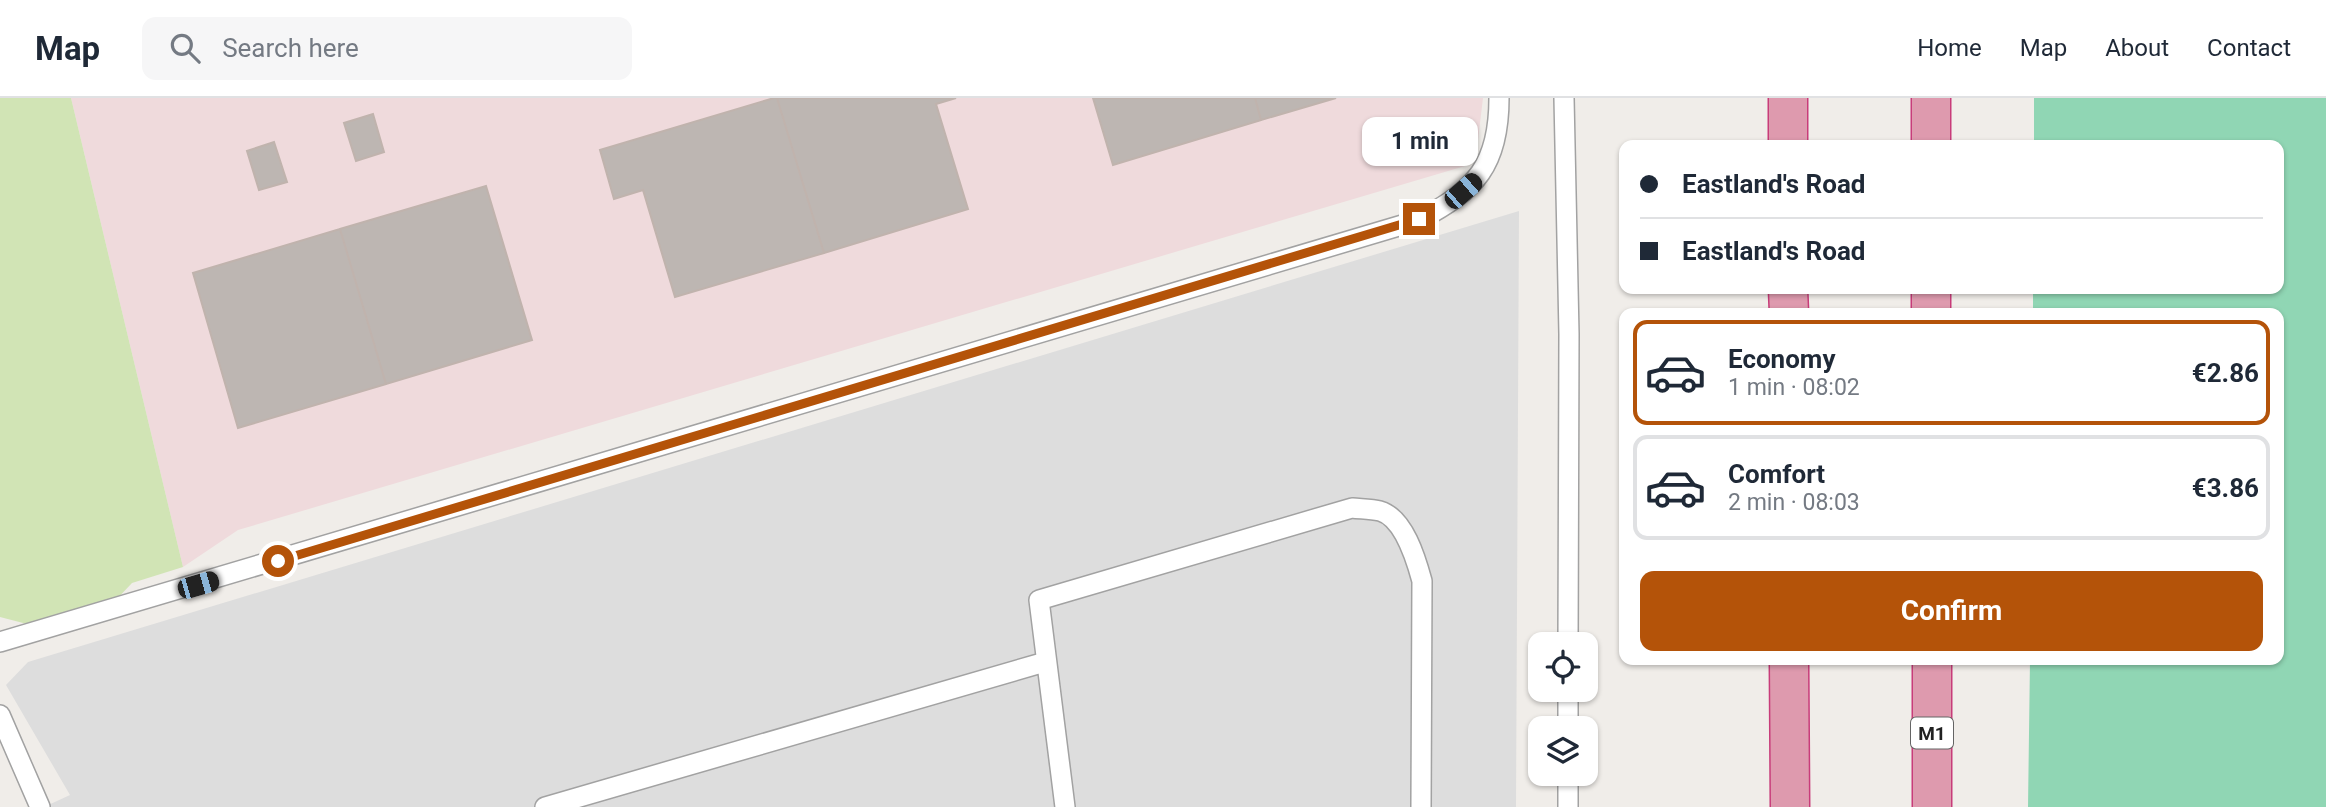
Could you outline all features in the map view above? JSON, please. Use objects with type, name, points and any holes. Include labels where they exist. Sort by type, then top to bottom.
[{"type":"highway","points":[[1788,98],[1788,140]]},
{"type":"highway","points":[[1931,98],[1931,140]]},
{"type":"highway","points":[[1789,665],[1790,807]]},
{"type":"highway","name":"M1","points":[[1932,665],[1933,807]]},
{"type":"lane","points":[[0,642],[1419,219],[1448,204],[1477,178],[1491,157],[1499,121],[1499,98]]},
{"type":"lane","points":[[1564,98],[1569,334],[1568,632]]},
{"type":"lane","points":[[1065,807],[1039,600],[1352,508],[1382,512],[1398,526],[1414,550],[1422,581],[1421,807]]},
{"type":"lane","points":[[545,807],[1045,662]]},
{"type":"lane","points":[[0,715],[40,807]]},
{"type":"lane","points":[[1568,786],[1568,807]]},
{"type":"shaded area","points":[[71,98],[1483,98],[1478,140],[1465,166],[238,530],[183,567]]},
{"type":"shaded area","points":[[1519,211],[1516,807],[44,807],[70,795],[6,685],[28,662]]},
{"type":"green space","points":[[0,98],[71,98],[183,567],[132,583],[112,604],[27,624],[0,617]]},
{"type":"green space","points":[[2034,98],[2326,98],[2326,807],[2028,807],[2030,665],[2284,665],[2284,308],[2033,308],[2033,294],[2284,294],[2284,140],[2034,140]]},
{"type":"building","points":[[777,98],[824,253],[675,297],[643,190],[614,199],[600,150]]},
{"type":"building","points":[[777,98],[956,98],[936,104],[968,209],[824,253]]},
{"type":"building","points":[[1093,98],[1255,98],[1261,120],[1113,165]]},
{"type":"building","points":[[1255,98],[1336,98],[1261,120]]},
{"type":"building","points":[[373,114],[384,152],[356,161],[344,123]]},
{"type":"building","points":[[274,142],[287,182],[259,190],[247,151]]},
{"type":"building","points":[[486,186],[532,340],[386,384],[340,229]]},
{"type":"building","points":[[340,229],[386,384],[238,428],[193,273]]},
{"type":"route","points":[[278,561],[1419,219]]}]
